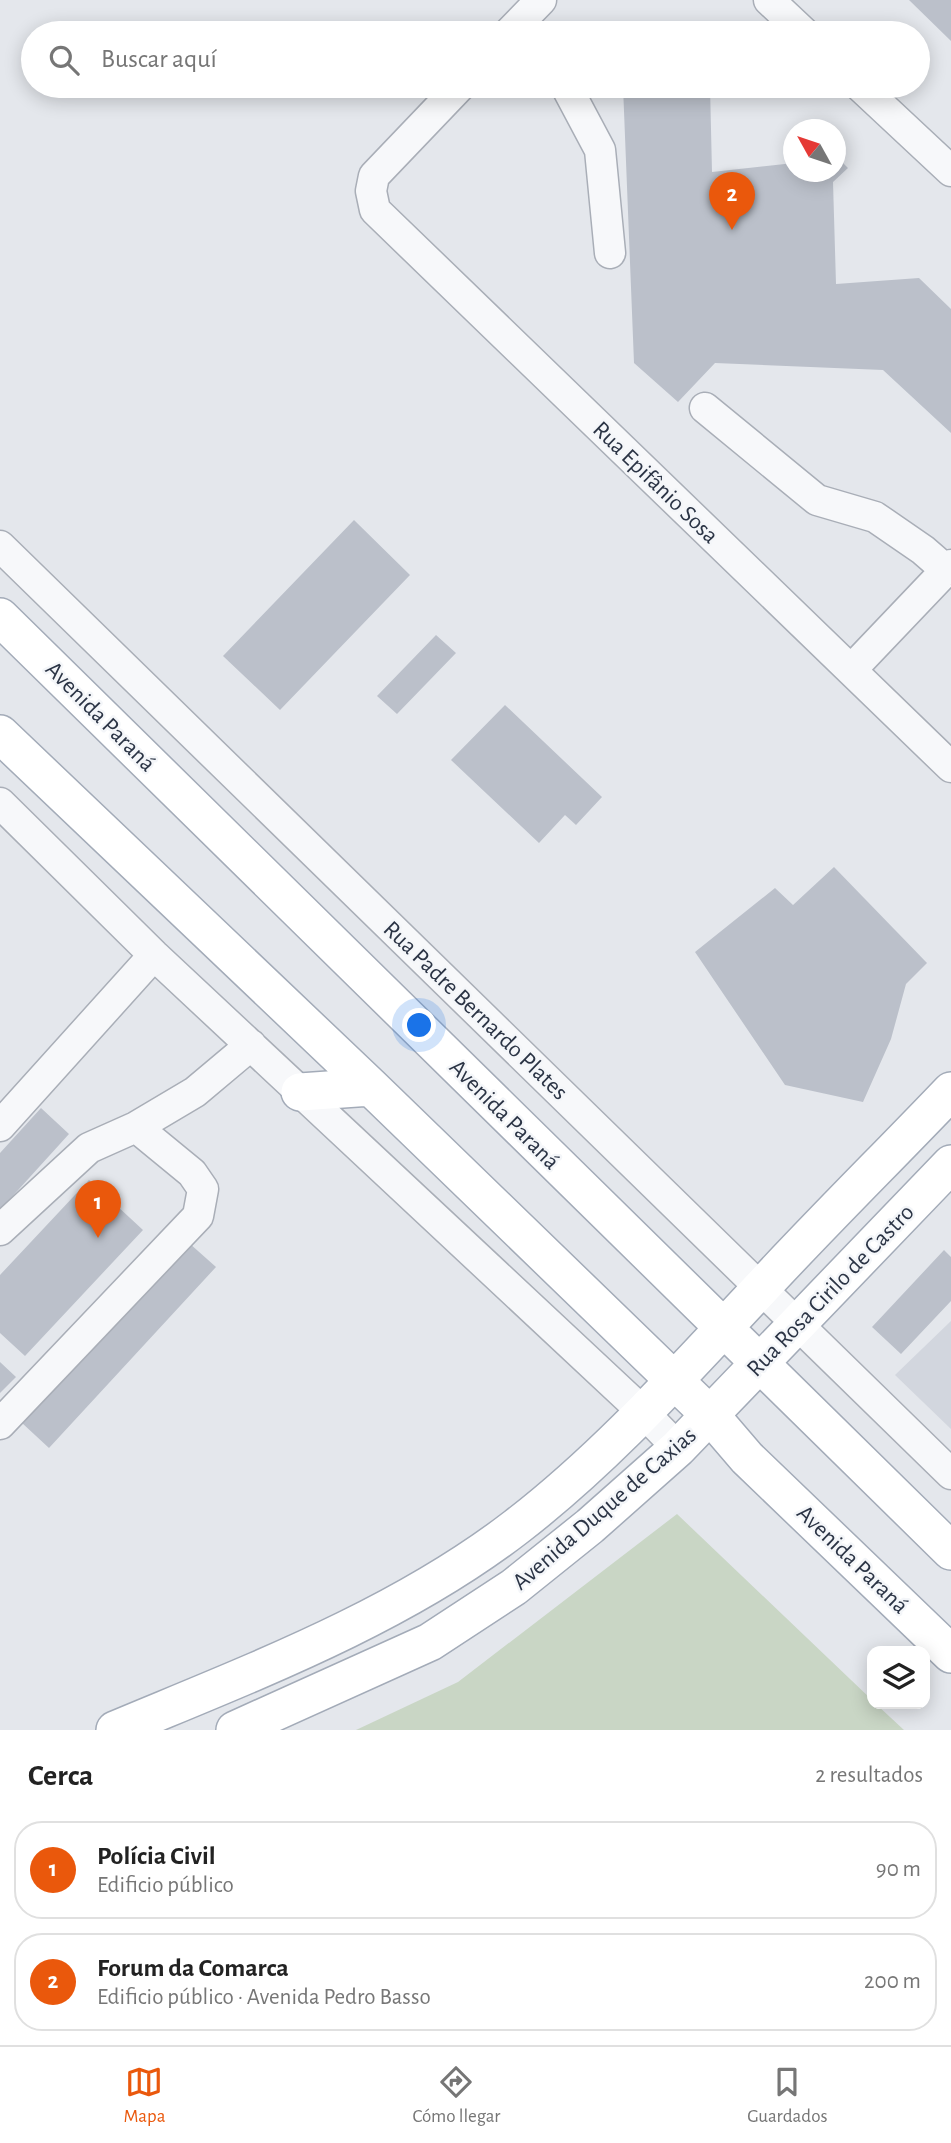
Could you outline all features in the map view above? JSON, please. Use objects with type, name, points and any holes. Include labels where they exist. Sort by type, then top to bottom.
[{"type":"main road","name":"Avenida Paraná","points":[[0,617],[951,1551]]},
{"type":"main road","name":"Avenida Paraná","points":[[0,734],[675,1381],[747,1458],[951,1654]]},
{"type":"main road","points":[[300,1092],[371,1087]]},
{"type":"main road","name":"Avenida Duque de Caxias","points":[[115,1730],[312,1647],[437,1580],[515,1528],[578,1474],[675,1381],[761,1287],[951,1091]]},
{"type":"main road","name":"Rua Rosa Cirilo de Castro","points":[[710,1416],[796,1323],[951,1164]]},
{"type":"main road","name":"Avenida Duque de Caxias","points":[[235,1730],[430,1642],[514,1587],[590,1527],[710,1416]]},
{"type":"street","points":[[523,21],[541,0]]},
{"type":"street","points":[[769,0],[791,21]]},
{"type":"street","name":"Rua Epifânio Sosa","points":[[449,98],[374,176],[371,191],[375,210],[951,767]]},
{"type":"street","points":[[572,98],[600,150],[610,253]]},
{"type":"street","points":[[873,98],[951,171]]},
{"type":"street","points":[[705,408],[817,500],[875,517],[949,568],[851,670]]},
{"type":"street","name":"Rua Padre Bernardo Plates","points":[[0,546],[951,1474]]},
{"type":"street","points":[[0,803],[154,955],[643,1412],[678,1448]]},
{"type":"street","points":[[0,1126],[154,955]]},
{"type":"street","points":[[0,1230],[89,1148],[136,1126],[195,1092],[251,1045]]},
{"type":"street","points":[[0,1424],[198,1216],[203,1189],[192,1173],[136,1126]]},
{"type":"shaded area","points":[[951,1321],[951,1429],[895,1375]]},
{"type":"green space","points":[[677,1514],[867,1695],[867,1709],[881,1709],[904,1730],[356,1730],[458,1682]]},
{"type":"building","points":[[909,0],[951,0],[951,41]]},
{"type":"building","points":[[623,98],[710,98],[712,172],[783,164],[783,182],[833,182],[836,284],[919,278],[951,309],[951,433],[883,370],[715,363],[678,402],[634,363]]},
{"type":"building","points":[[354,520],[410,575],[280,710],[223,656]]},
{"type":"building","points":[[436,635],[456,653],[397,714],[377,696]]},
{"type":"building","points":[[505,705],[602,797],[576,825],[565,815],[539,843],[451,760]]},
{"type":"building","points":[[834,867],[927,963],[906,984],[891,1039],[863,1102],[785,1085],[695,952],[775,888],[793,905]]},
{"type":"building","points":[[41,1108],[69,1134],[0,1210],[0,1153]]},
{"type":"building","points":[[89,1180],[143,1230],[25,1356],[0,1333],[0,1275]]},
{"type":"building","points":[[189,1243],[216,1267],[49,1448],[22,1423]]},
{"type":"building","points":[[944,1250],[951,1257],[951,1301],[901,1354],[872,1327]]},
{"type":"building","points":[[0,1362],[16,1377],[0,1393]]},
{"type":"place","name":"Forum da Comarca","points":[[732,230]]},
{"type":"place","name":"Polícia Civil","points":[[98,1238]]}]
